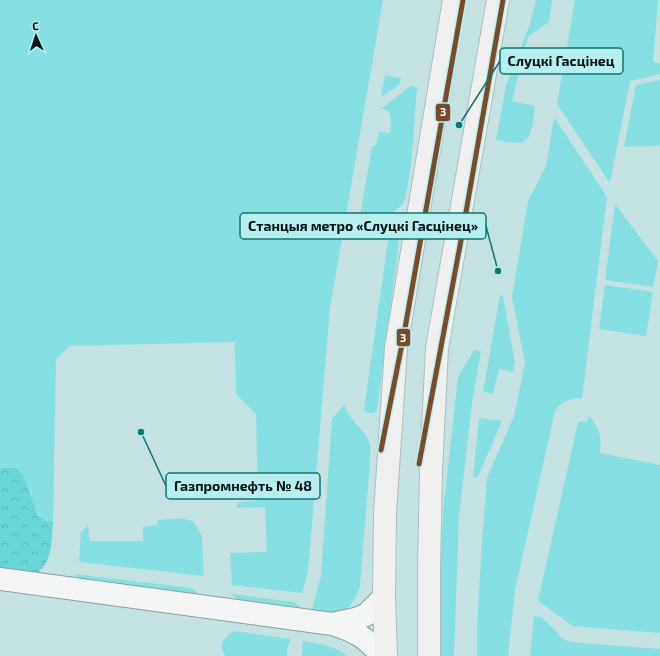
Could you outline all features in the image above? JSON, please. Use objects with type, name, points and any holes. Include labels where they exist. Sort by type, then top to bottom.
[{"type":"main road","points":[[386,656],[384,597],[385,513],[396,348],[454,0]]},
{"type":"main road","points":[[429,656],[430,476],[436,348],[498,0]]},
{"type":"street","points":[[0,579],[332,624],[353,631],[366,639],[383,656]]},
{"type":"street","points":[[332,624],[366,615],[384,597]]},
{"type":"shaded area","points":[[0,0],[383,0],[330,308],[308,572],[302,593],[232,585],[230,553],[267,552],[265,507],[236,508],[239,502],[258,500],[256,414],[236,394],[235,342],[70,346],[56,359],[53,522],[47,521],[38,516],[23,475],[16,468],[0,468]]},
{"type":"shaded area","points":[[536,0],[552,0],[549,22],[528,37],[512,101],[535,106],[532,129],[527,139],[523,142],[515,143],[496,140],[506,86],[530,24]]},
{"type":"shaded area","points":[[575,0],[658,0],[653,62],[660,63],[660,74],[630,81],[610,183],[557,104]]},
{"type":"shaded area","points":[[385,75],[401,78],[399,85],[381,97]]},
{"type":"shaded area","points":[[660,80],[660,146],[624,147],[636,85]]},
{"type":"shaded area","points":[[411,86],[417,87],[411,168],[405,199],[402,205],[378,222],[369,234],[360,216],[372,147],[376,145],[379,132],[390,133],[391,121],[389,112],[382,108]]},
{"type":"shaded area","points":[[554,117],[607,197],[582,398],[567,401],[560,405],[555,411],[515,590],[508,656],[477,656],[477,626],[487,478],[514,416],[525,363],[512,297],[528,201],[546,166]]},
{"type":"shaded area","points":[[615,204],[658,261],[653,287],[605,280]]},
{"type":"shaded area","points":[[391,238],[396,238],[399,242],[377,411],[368,413],[364,409],[388,241]]},
{"type":"shaded area","points":[[605,285],[653,292],[646,336],[599,329]]},
{"type":"shaded area","points":[[500,295],[503,296],[515,363],[513,372],[499,369],[493,394],[483,392]]},
{"type":"shaded area","points":[[474,350],[481,351],[472,403],[459,516],[454,656],[437,656],[439,578],[444,502],[458,377]]},
{"type":"shaded area","points":[[345,404],[350,416],[368,439],[370,447],[360,586],[357,595],[352,602],[342,611],[328,614],[311,613],[321,576],[332,419]]},
{"type":"shaded area","points":[[589,416],[598,429],[600,453],[660,465],[660,633],[573,626],[538,601],[578,422],[587,421]]},
{"type":"shaded area","points":[[479,418],[502,421],[478,477],[473,477]]},
{"type":"shaded area","points":[[181,518],[193,521],[202,536],[204,576],[79,562],[81,532],[88,526],[90,541],[143,541],[143,527],[158,525],[158,520]]},
{"type":"shaded area","points":[[74,574],[191,588],[198,593],[193,598],[82,582]]},
{"type":"shaded area","points":[[231,594],[294,602],[300,607],[298,613],[241,602]]},
{"type":"shaded area","points":[[534,616],[541,617],[557,632],[561,638],[569,642],[660,649],[660,656],[530,656]]},
{"type":"shaded area","points":[[234,631],[291,639],[287,649],[287,656],[225,656],[222,648],[223,642],[227,636]]},
{"type":"shaded area","points":[[303,641],[332,647],[347,656],[302,656]]},
{"type":"green space","points":[[0,468],[16,468],[23,475],[38,516],[47,521],[53,522],[48,559],[45,565],[34,576],[0,574]]},
{"type":"transit line","name":"3","points":[[381,450],[404,334],[463,0]]},
{"type":"transit line","name":"3","points":[[419,464],[462,235],[503,0]]},
{"type":"place","name":"Слуцкі Гасцінец","points":[[459,125]]},
{"type":"place","name":"Станцыя метро «Слуцкі Гасцінец»","points":[[498,271]]},
{"type":"place","name":"Газпромнефть № 48","points":[[141,432]]}]
